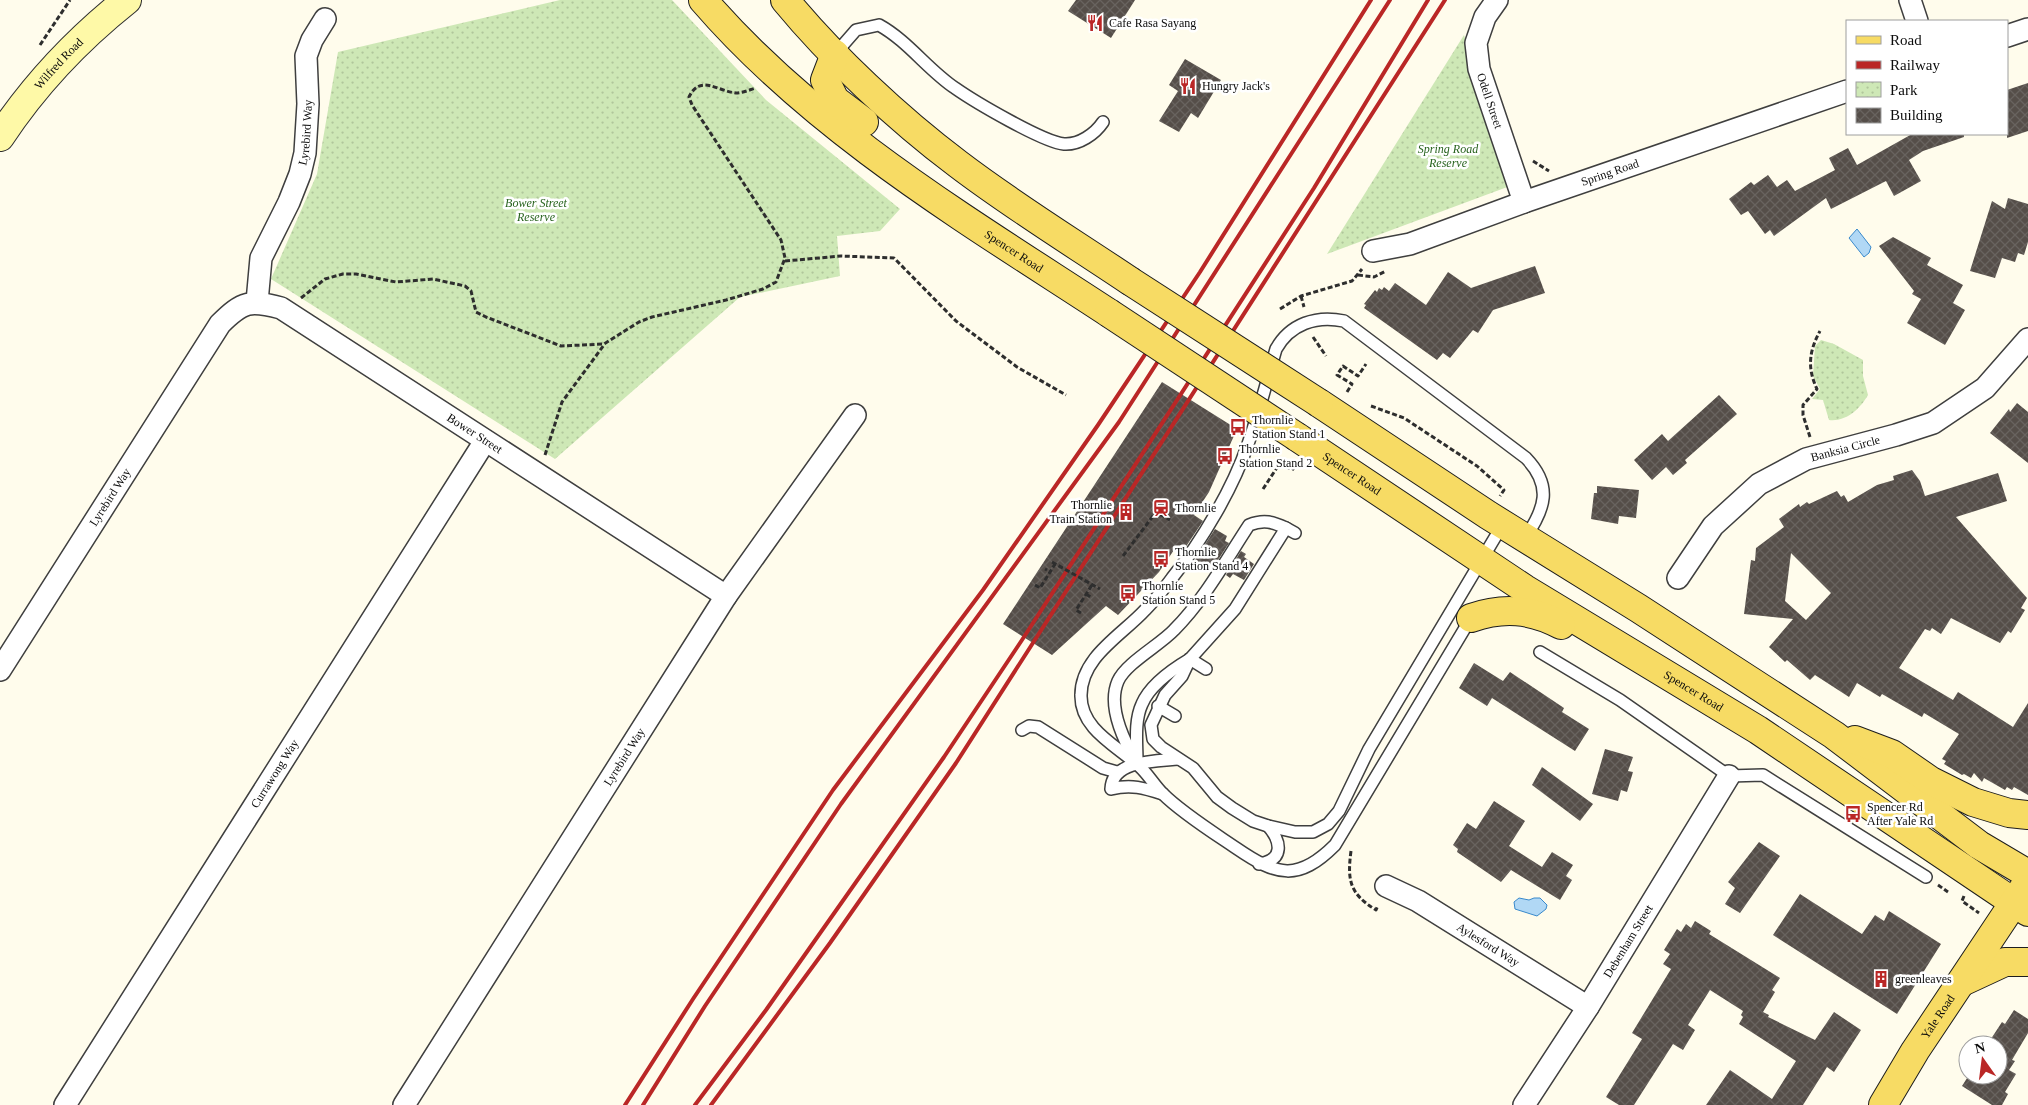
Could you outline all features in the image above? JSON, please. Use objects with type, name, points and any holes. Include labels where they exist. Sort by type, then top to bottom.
[{"type":"main road","name":"Wilfred Road","points":[[0,136],[14,115],[72,48],[127,0]]},
{"type":"main road","points":[[785,0],[807,27],[911,126],[1000,195],[1130,280],[1329,397],[1514,531],[1834,735],[1980,845],[2028,874]]},
{"type":"main road","name":"Spencer Road","points":[[710,6],[748,49],[825,116],[892,169],[976,227],[1109,313],[1299,450],[1710,703],[1758,730],[2023,899]]},
{"type":"main road","points":[[834,54],[825,80],[835,100],[947,188],[976,227]]},
{"type":"main road","points":[[1471,618],[1492,611],[1543,616],[1610,652],[1676,694],[1710,703]]},
{"type":"main road","points":[[1834,735],[1855,740],[1892,754],[1931,781],[1973,802],[2009,813],[2028,815]]},
{"type":"main road","name":"Yale Road","points":[[1883,1105],[1915,1051],[1962,982],[2023,899]]},
{"type":"main road","points":[[1962,982],[2005,962],[2028,962]]},
{"type":"street","name":"Odell Street","points":[[1497,0],[1485,18],[1476,43],[1479,69],[1524,202]]},
{"type":"street","points":[[1910,0],[1917,20]]},
{"type":"street","name":"Lyrebird Way","points":[[0,670],[220,324],[235,309],[257,302],[260,258],[289,202],[300,174],[305,153],[308,104],[306,56],[312,40],[325,20]]},
{"type":"street","points":[[2008,36],[2028,29]]},
{"type":"street","name":"Spring Road","points":[[1373,251],[1410,244],[1524,202],[1846,91]]},
{"type":"street","name":"Bower Street","points":[[257,302],[281,308],[726,596]]},
{"type":"street","name":"Banksia Circle","points":[[1678,578],[1713,526],[1759,484],[1806,459],[1933,423],[1985,388],[2028,339]]},
{"type":"street","name":"Lyrebird Way","points":[[404,1105],[726,596],[855,415]]},
{"type":"street","name":"Currawong Way","points":[[65,1105],[485,441]]},
{"type":"street","name":"Debenham Street","points":[[1524,1105],[1588,1007],[1730,776]]},
{"type":"street","name":"Aylesford Way","points":[[1386,886],[1418,901],[1588,1007]]},
{"type":"lane","points":[[834,54],[856,30],[879,25],[892,32],[954,88],[1025,129],[1063,144],[1077,142],[1097,130],[1102,122]]},
{"type":"lane","points":[[1190,659],[1182,676],[1158,706],[1151,725],[1153,738],[1192,768],[1217,798],[1253,821],[1295,832],[1313,832],[1328,824],[1339,811],[1369,750],[1482,561],[1514,531],[1542,510],[1542,487],[1538,471],[1526,458],[1344,321],[1330,318],[1313,320],[1283,337],[1276,349],[1248,445],[1229,488],[1199,538],[1173,577],[1145,610],[1090,664],[1083,679],[1081,696],[1086,713],[1098,733],[1137,764],[1163,794],[1259,864],[1290,872],[1310,866],[1335,845],[1471,618]]},
{"type":"lane","points":[[1259,521],[1272,522],[1291,531],[1262,578],[1232,621],[1190,659],[1174,668],[1151,691],[1142,704],[1138,723],[1137,764],[1127,745],[1114,704],[1118,681],[1130,668],[1174,630],[1209,586],[1250,525],[1259,521]]},
{"type":"lane","points":[[1540,652],[1620,700],[1730,776],[1763,775],[1926,878]]},
{"type":"lane","points":[[1190,659],[1206,669]]},
{"type":"lane","points":[[1158,706],[1175,716]]},
{"type":"lane","points":[[1022,730],[1029,726],[1038,727],[1103,768],[1117,772],[1137,764],[1178,759]]},
{"type":"lane","points":[[1117,772],[1112,781],[1112,789],[1125,785],[1137,786],[1163,794]]},
{"type":"lane","points":[[1259,864],[1272,860],[1278,852],[1279,844],[1276,836],[1268,826]]},
{"type":"path","points":[[536,474],[543,461],[562,402],[604,344],[639,322],[652,317],[726,300],[763,289],[776,282],[785,261],[781,240],[692,105],[689,97],[693,89],[702,84],[739,93],[762,86]]},
{"type":"path","points":[[1532,160],[1538,166],[1549,171],[1563,173],[1574,170],[1579,183]]},
{"type":"path","points":[[1280,309],[1301,296],[1352,281],[1373,251]]},
{"type":"path","points":[[785,261],[841,256],[894,258],[956,321],[1017,367],[1066,395]]},
{"type":"path","points":[[298,302],[315,285],[325,279],[343,274],[356,274],[396,282],[433,279],[465,286],[471,291],[476,312],[547,342],[560,346],[604,344]]},
{"type":"path","points":[[1818,456],[1803,415],[1803,405],[1817,389],[1810,375],[1812,345],[1820,331]]},
{"type":"path","points":[[1346,395],[1352,384],[1337,375],[1343,366],[1358,376],[1366,364]]},
{"type":"path","points":[[1329,397],[1346,395],[1353,398]]},
{"type":"path","points":[[1367,404],[1404,418],[1477,466],[1504,490]]},
{"type":"path","points":[[1263,489],[1280,463],[1292,470],[1299,450]]},
{"type":"path","points":[[1123,556],[1156,512],[1170,520]]},
{"type":"path","points":[[1036,585],[1040,588],[1047,570],[1054,563],[1100,589]]},
{"type":"path","points":[[1080,612],[1076,610],[1092,585]]},
{"type":"path","points":[[1086,594],[1091,597]]},
{"type":"path","points":[[1353,844],[1349,870],[1352,890],[1359,900],[1376,910],[1386,886]]},
{"type":"green space","name":"Bower Street Reserve","points":[[560,0],[672,0],[766,100],[900,209],[880,231],[837,236],[840,276],[740,297],[555,459],[271,279],[317,174],[338,52]]},
{"type":"green space","name":"Spring Road Reserve","points":[[1464,35],[1510,186],[1327,254]]},
{"type":"green space","points":[[1821,340],[1834,344],[1863,360],[1863,376],[1868,395],[1857,410],[1841,419],[1829,420],[1823,400],[1812,399],[1820,389],[1813,376],[1815,346]]},
{"type":"water","points":[[1857,229],[1871,247],[1869,253],[1864,257],[1849,238]]},
{"type":"water","points":[[1519,898],[1529,900],[1540,898],[1547,905],[1546,909],[1537,916],[1515,909],[1514,902]]},
{"type":"building","points":[[1076,0],[1135,0],[1111,38],[1068,11]]},
{"type":"building","points":[[1185,59],[1221,80],[1198,118],[1191,113],[1179,132],[1159,121],[1178,91],[1169,85]]},
{"type":"building","points":[[2028,83],[2028,131],[2007,138],[2008,135],[2008,90]]},
{"type":"building","points":[[1910,135],[1964,135],[1964,137],[1923,151],[1909,160],[1921,181],[1894,196],[1886,181],[1831,209],[1826,198],[1774,236],[1770,230],[1765,234],[1748,211],[1741,215],[1729,199],[1751,182],[1754,185],[1768,175],[1777,187],[1787,180],[1795,191],[1835,170],[1829,158],[1848,148],[1857,165]]},
{"type":"building","points":[[2008,198],[2028,204],[2028,242],[2024,255],[2018,253],[2015,262],[2002,258],[1995,278],[1970,271],[1992,201],[2005,209]]},
{"type":"building","points":[[1893,237],[1931,258],[1927,265],[1963,285],[1953,303],[1965,310],[1945,345],[1907,323],[1921,299],[1912,294],[1914,291],[1879,246]]},
{"type":"building","points":[[1535,266],[1545,293],[1493,310],[1478,333],[1473,330],[1450,358],[1443,353],[1437,360],[1364,308],[1366,305],[1364,304],[1375,290],[1377,292],[1379,288],[1382,290],[1384,287],[1389,291],[1395,283],[1426,305],[1448,272],[1471,288]]},
{"type":"building","name":"Thornlie Train Station","points":[[1162,382],[1237,429],[1209,492],[1194,515],[1203,521],[1183,551],[1176,547],[1159,572],[1118,615],[1106,606],[1052,655],[1003,624]]},
{"type":"building","points":[[1719,395],[1737,414],[1685,460],[1687,463],[1673,475],[1666,467],[1652,480],[1634,460],[1662,434],[1668,441]]},
{"type":"building","points":[[2017,403],[2028,412],[2028,463],[1990,433],[2009,409],[2010,412]]},
{"type":"building","points":[[1912,470],[1920,481],[1925,496],[1998,473],[2007,501],[1956,517],[2027,598],[2021,608],[2025,610],[2011,633],[2008,631],[2000,643],[1951,618],[1941,634],[1932,628],[1930,631],[1925,629],[1899,668],[1953,700],[1958,692],[2013,727],[2028,703],[2028,795],[2014,787],[2012,790],[2007,787],[2005,790],[1984,778],[1982,782],[1974,773],[1971,778],[1964,774],[1962,775],[1944,764],[1946,761],[1942,759],[1959,734],[1924,713],[1922,717],[1882,694],[1880,697],[1857,683],[1849,697],[1815,675],[1810,680],[1787,660],[1785,662],[1769,647],[1793,619],[1744,614],[1751,560],[1755,561],[1756,548],[1784,527],[1779,519],[1799,504],[1800,507],[1807,502],[1809,504],[1837,491],[1841,497],[1844,495],[1848,502],[1877,485],[1894,480],[1893,476]],"holes":[[[1791,553],[1831,593],[1806,620],[1785,601]]]},
{"type":"building","points":[[1597,486],[1639,490],[1636,518],[1619,516],[1618,524],[1591,519],[1594,493],[1597,493]]},
{"type":"building","points":[[1215,529],[1227,536],[1225,541],[1229,543],[1214,566],[1210,564],[1207,567],[1195,560]]},
{"type":"building","points":[[1241,551],[1246,554],[1244,557],[1254,564],[1244,580],[1233,574],[1230,578],[1226,575]]},
{"type":"building","points":[[1474,663],[1503,681],[1510,672],[1564,708],[1562,712],[1589,729],[1575,751],[1492,698],[1487,706],[1459,688]]},
{"type":"building","points":[[1605,749],[1633,757],[1628,771],[1633,772],[1627,792],[1621,790],[1618,801],[1592,794]]},
{"type":"building","points":[[1542,767],[1593,804],[1580,821],[1532,785]]},
{"type":"building","points":[[1494,801],[1525,821],[1509,846],[1542,867],[1552,852],[1573,865],[1566,876],[1572,880],[1560,900],[1511,870],[1501,882],[1457,852],[1458,849],[1453,845],[1467,823],[1476,829]]},
{"type":"building","points":[[1759,842],[1780,856],[1740,913],[1725,904],[1735,888],[1728,882]]},
{"type":"building","name":"greenleaves","points":[[1800,894],[1862,934],[1875,915],[1884,921],[1889,911],[1941,944],[1897,1014],[1773,935]]},
{"type":"building","points":[[1695,921],[1711,931],[1709,934],[1780,978],[1772,990],[1775,992],[1763,1012],[1769,1015],[1768,1017],[1815,1040],[1834,1012],[1861,1030],[1834,1072],[1827,1067],[1803,1105],[1706,1105],[1730,1070],[1772,1099],[1796,1061],[1739,1024],[1743,1017],[1741,1015],[1743,1011],[1710,990],[1688,1025],[1695,1030],[1683,1050],[1673,1044],[1634,1105],[1619,1105],[1606,1097],[1642,1039],[1632,1033],[1671,969],[1663,964],[1670,954],[1664,950],[1677,929],[1681,932],[1686,924],[1691,928]]},
{"type":"building","points":[[2014,1010],[2028,1019],[2028,1033],[2012,1060],[2015,1061],[2009,1070],[2016,1074],[2005,1092],[2008,1094],[2002,1105],[1992,1105],[1962,1086],[2008,1085],[2008,1035],[1994,1035],[2002,1022],[2005,1024]]},
{"type":"railway","points":[[625,1105],[693,999],[833,790],[983,590],[1098,425],[1200,272],[1371,0]]},
{"type":"railway","points":[[643,1105],[705,1006],[841,804],[1119,422],[1390,0]]},
{"type":"railway","points":[[695,1105],[766,1010],[944,757],[1022,640],[1314,188],[1428,0]]},
{"type":"railway","points":[[711,1105],[830,943],[956,763],[1445,0]]},
{"type":"place","name":"Cafe Rasa Sayang","points":[[1095,23]]},
{"type":"place","name":"Hungry Jack's","points":[[1188,86]]},
{"type":"place","name":"Thornlie Station Stand 1","points":[[1238,427]]},
{"type":"place","name":"Thornlie Station Stand 2","points":[[1225,456]]},
{"type":"place","name":"Thornlie","points":[[1161,508]]},
{"type":"place","name":"Thornlie Train Station","points":[[1126,512]]},
{"type":"place","name":"Thornlie Station Stand 4","points":[[1161,559]]},
{"type":"place","name":"Thornlie Station Stand 5","points":[[1128,593]]},
{"type":"place","name":"Spencer Rd After Yale Rd","points":[[1853,814]]},
{"type":"place","name":"greenleaves","points":[[1881,979]]}]
